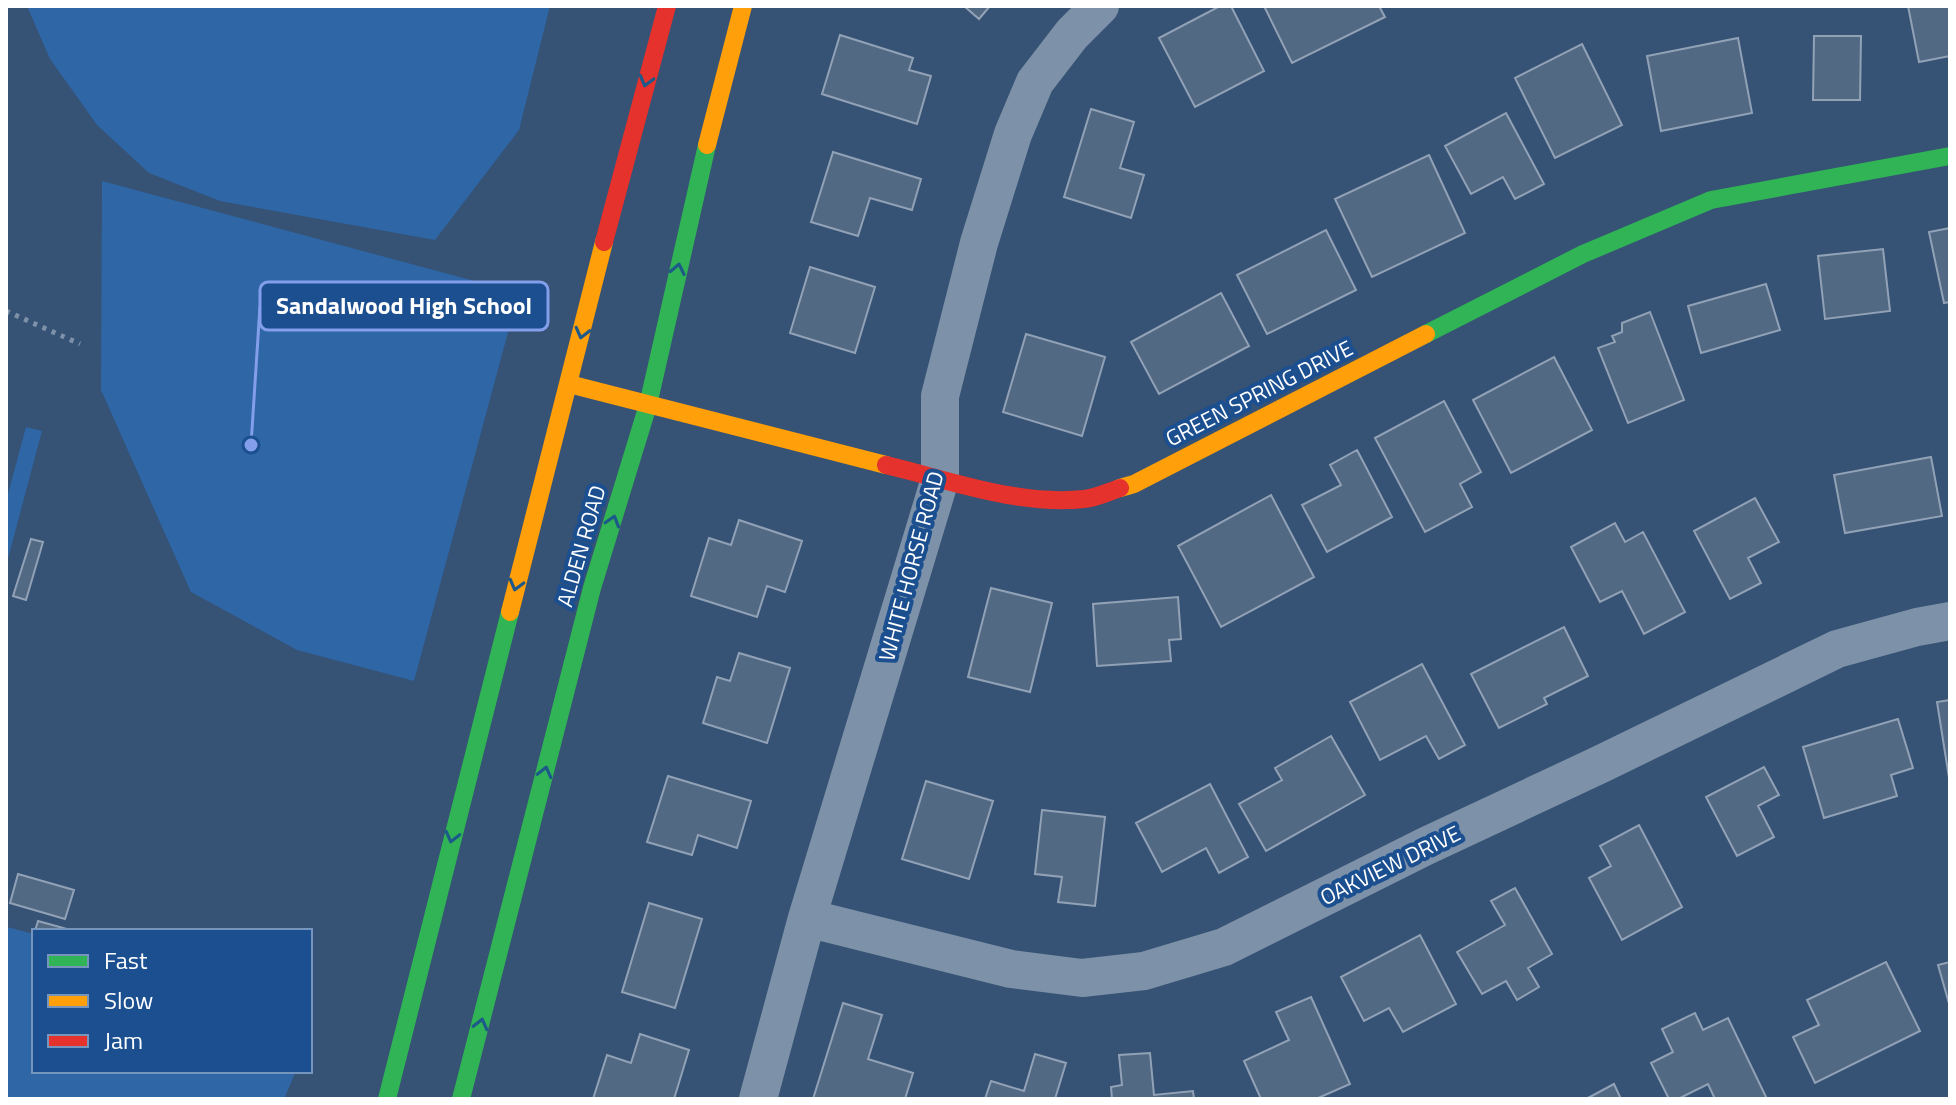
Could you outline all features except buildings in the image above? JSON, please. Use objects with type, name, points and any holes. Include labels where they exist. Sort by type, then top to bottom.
[{"type":"street","points":[[387,1099],[618,186],[667,6]]},
{"type":"street","name":"ALDEN ROAD","points":[[461,1099],[592,588],[648,405],[697,182],[743,6]]},
{"type":"street","name":"WHITE HORSE ROAD","points":[[758,1099],[807,918],[940,479],[940,396],[979,243],[1013,134],[1035,82],[1072,34],[1100,6]]},
{"type":"street","name":"GREEN SPRING DRIVE","points":[[569,384],[1009,495],[1051,500],[1086,499],[1134,484],[1583,254],[1711,200],[1950,156]]},
{"type":"street","name":"OAKVIEW DRIVE","points":[[807,918],[1011,969],[1082,978],[1144,971],[1224,947],[1426,846],[1837,649],[1950,621]]},
{"type":"path","points":[[6,311],[80,344]]},
{"type":"shaded area","points":[[27,6],[550,6],[519,130],[435,240],[220,201],[149,173],[97,125],[50,59]]},
{"type":"shaded area","points":[[102,181],[497,287],[513,314],[414,681],[297,650],[191,592],[101,390]]},
{"type":"shaded area","points":[[26,427],[42,431],[6,566],[6,501]]},
{"type":"shaded area","points":[[7,927],[32,933],[32,1073],[295,1073],[284,1099],[6,1099]]},
{"type":"traffic: fast","points":[[461,1099],[592,588],[648,405],[707,145]]},
{"type":"traffic: fast","points":[[1426,334],[1583,254],[1711,200],[1950,156]]},
{"type":"traffic: fast","points":[[387,1099],[510,612]]},
{"type":"traffic: slow","points":[[707,145],[743,6]]},
{"type":"traffic: slow","points":[[510,612],[604,242]]},
{"type":"traffic: slow","points":[[1120,488],[1134,484],[1426,334]]},
{"type":"traffic: slow","points":[[569,384],[886,465]]},
{"type":"traffic: jam","points":[[604,242],[667,6]]},
{"type":"traffic: jam","points":[[886,465],[984,490],[1034,499],[1084,499],[1120,488]]},
{"type":"place","name":"Sandalwood High School","points":[[251,445]]}]
